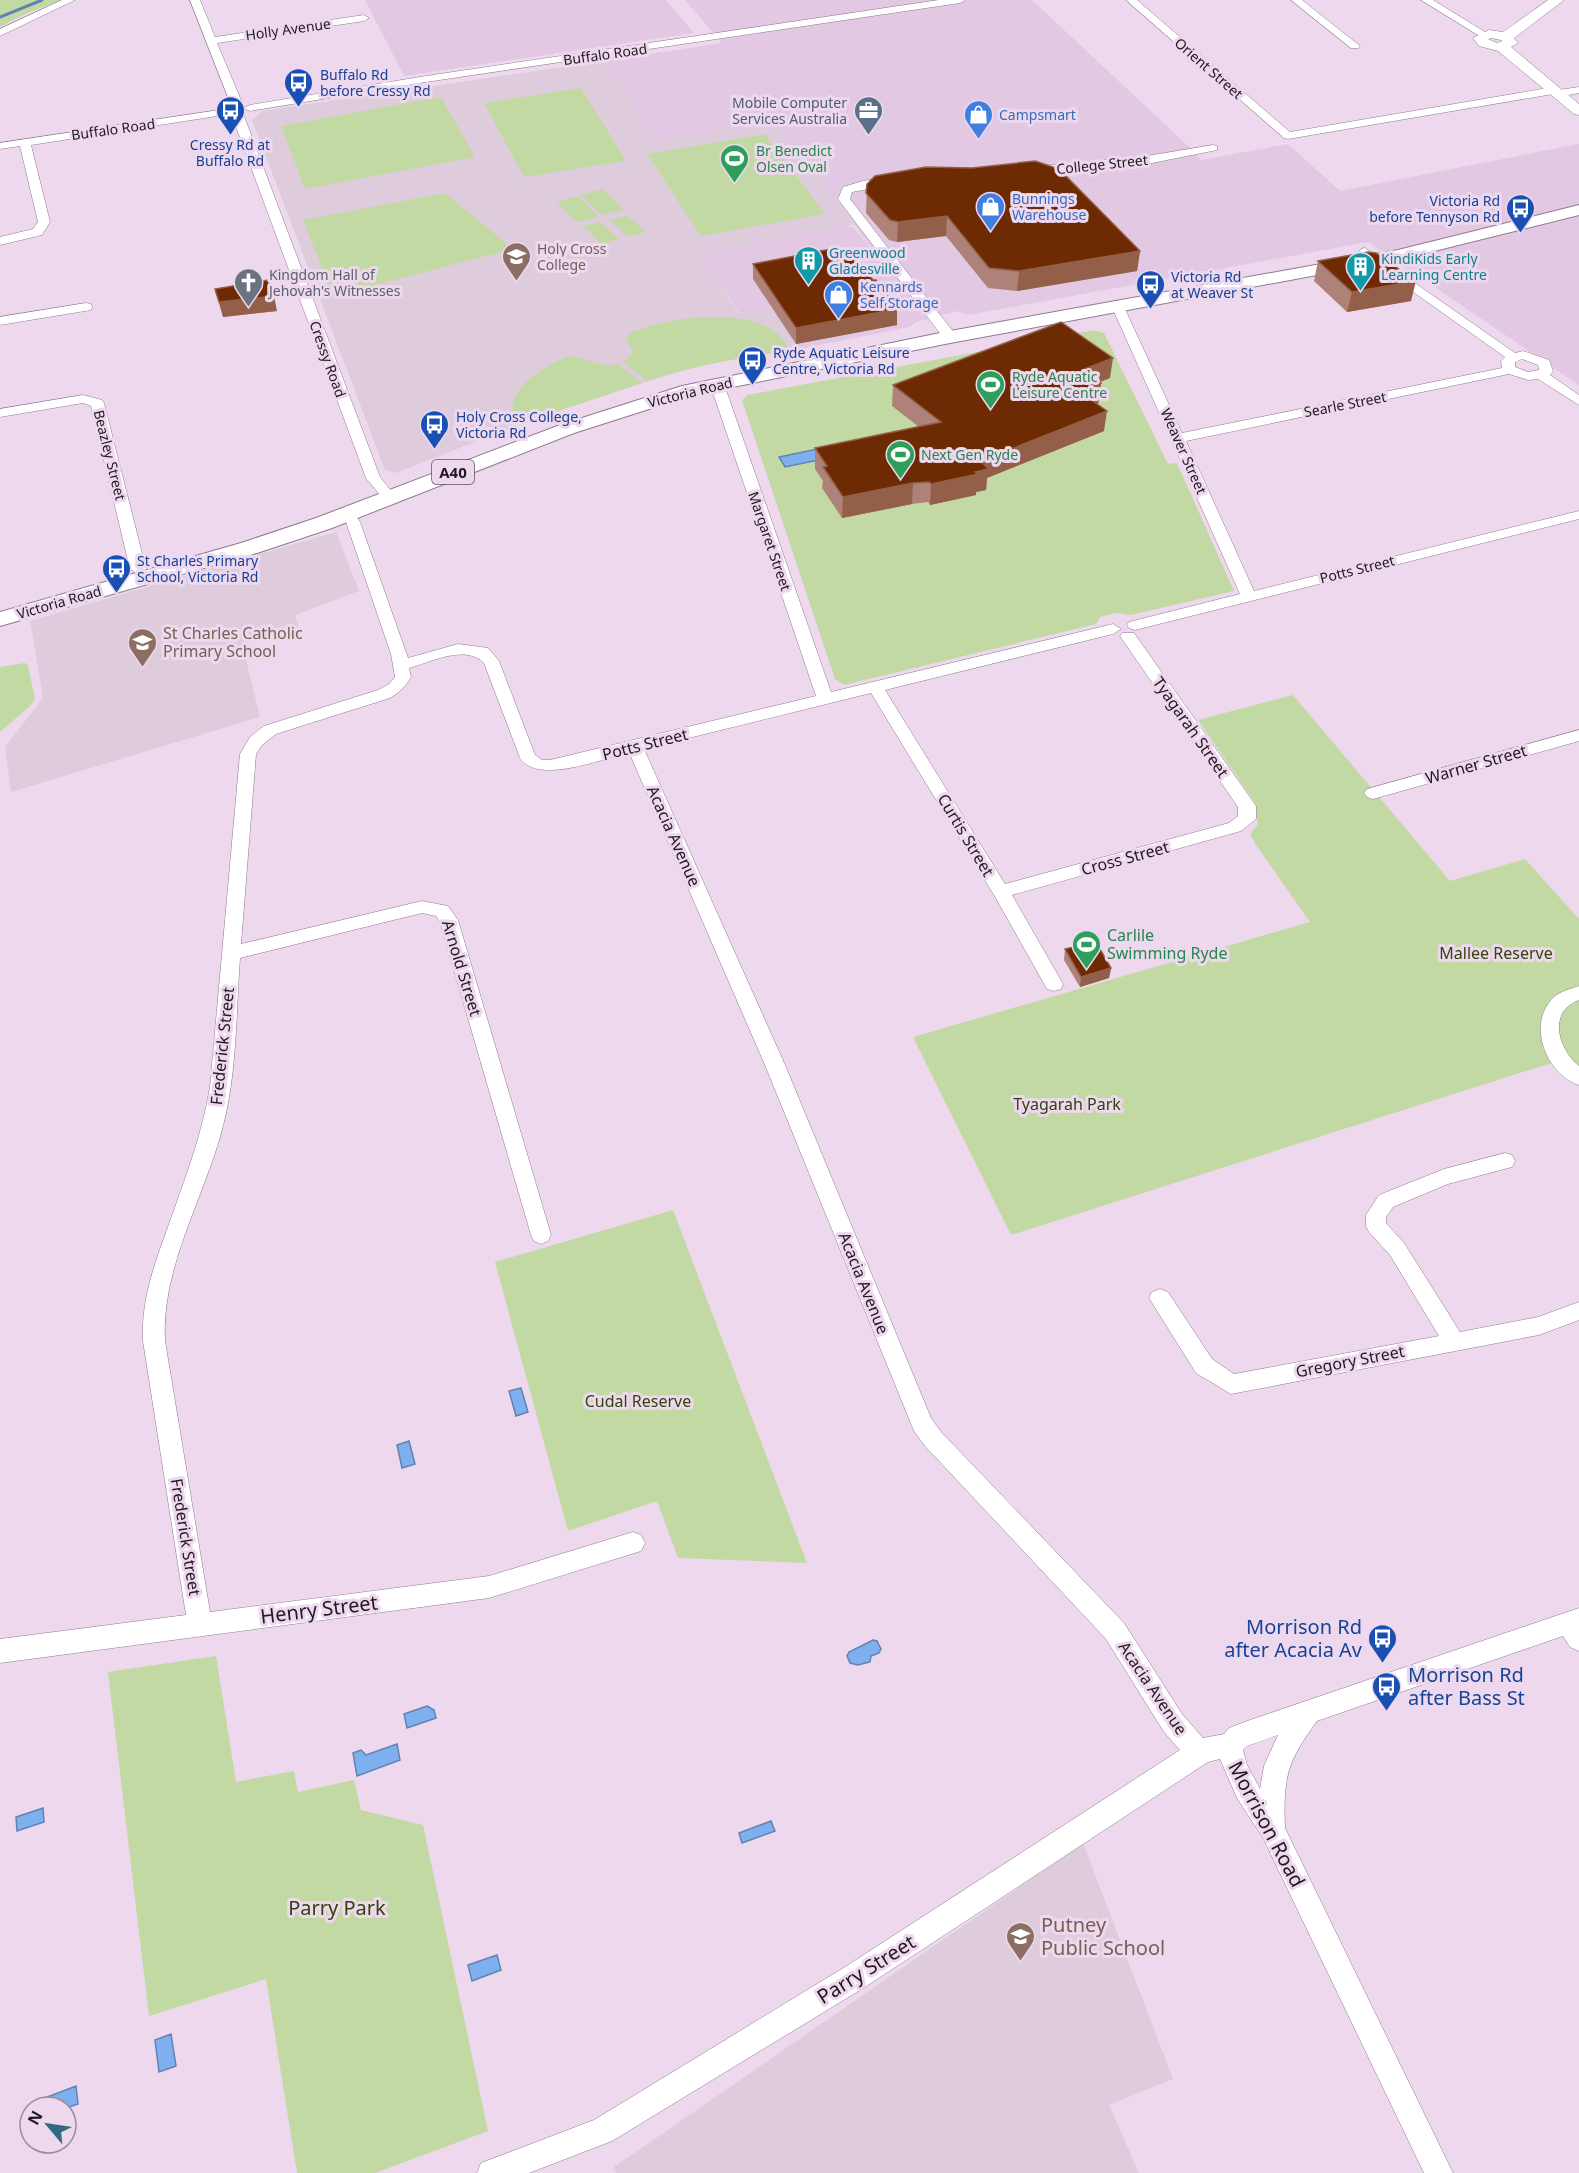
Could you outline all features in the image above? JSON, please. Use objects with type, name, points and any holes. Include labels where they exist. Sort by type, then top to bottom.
[{"type":"highway","name":"Victoria Road","points":[[0,607],[138,569],[385,493],[608,415],[717,384],[947,333],[1118,307],[1369,256],[1579,203]]},
{"type":"highway","name":"Victoria Road","points":[[0,619],[249,548],[348,515],[385,493],[577,416],[691,380],[1369,256],[1443,246],[1579,210]]},
{"type":"main road","points":[[1485,35],[1480,40],[1484,44],[1504,42],[1557,0]]},
{"type":"main road","points":[[1504,42],[1579,111]]},
{"type":"street","points":[[0,33],[70,0]]},
{"type":"street","name":"Cressy Road","points":[[195,0],[213,40],[234,111],[373,478],[385,493]]},
{"type":"street","name":"Buffalo Road","points":[[0,146],[234,111],[246,114],[250,108],[437,78],[960,0]]},
{"type":"street","name":"Orient Street","points":[[1131,0],[1288,136],[1556,92]]},
{"type":"street","points":[[1296,0],[1355,46]]},
{"type":"street","points":[[1426,0],[1485,35]]},
{"type":"street","name":"Holly Avenue","points":[[213,40],[364,18]]},
{"type":"street","points":[[1556,92],[1579,90]]},
{"type":"street","points":[[0,241],[38,232],[44,222],[25,142]]},
{"type":"street","name":"College Street","points":[[1024,171],[1147,160],[1214,148]]},
{"type":"street","points":[[906,178],[847,190],[844,199],[947,333]]},
{"type":"street","points":[[1369,256],[1512,363],[1521,375],[1541,375],[1579,401]]},
{"type":"street","points":[[0,321],[86,307]]},
{"type":"street","name":"Weaver Street","points":[[1118,307],[1249,596]]},
{"type":"street","points":[[1512,363],[1523,356],[1538,359],[1547,366],[1546,371],[1541,375]]},
{"type":"street","name":"Searle Street","points":[[1178,438],[1512,363]]},
{"type":"street","name":"Margaret Street","points":[[717,384],[825,699]]},
{"type":"street","name":"Beazley Street","points":[[0,413],[83,399],[97,404],[138,569]]},
{"type":"street","points":[[348,515],[353,522],[402,665]]},
{"type":"street","name":"Potts Street","points":[[402,665],[458,649],[471,649],[486,654],[528,758],[538,765],[558,765],[875,687],[1125,630],[1249,596],[1579,515]]},
{"type":"street","name":"Tyagarah Street","points":[[1125,630],[1246,804],[1247,819]]},
{"type":"street","name":"Frederick Street","points":[[200,1625],[153,1322],[159,1283],[217,1106],[248,754],[262,735],[279,726],[390,692],[402,681],[402,665]]},
{"type":"street","name":"Curtis Street","points":[[875,687],[1001,892],[1054,984]]},
{"type":"street","name":"Warner Street","points":[[1373,793],[1579,735]]},
{"type":"street","name":"Acacia Avenue","points":[[635,746],[775,1065],[921,1424],[1114,1631],[1173,1723],[1199,1753]]},
{"type":"street","name":"Cross Street","points":[[1001,892],[1235,827],[1247,819]]},
{"type":"street","name":"Arnold Street","points":[[231,953],[422,907],[442,911],[449,920],[542,1235]]},
{"type":"street","points":[[1579,993],[1559,1003],[1551,1014],[1548,1025],[1550,1041],[1559,1059],[1579,1077]]},
{"type":"street","points":[[1453,1341],[1397,1249],[1376,1226],[1376,1215],[1386,1201],[1444,1177],[1505,1161]]},
{"type":"street","name":"Gregory Street","points":[[1160,1298],[1204,1366],[1231,1384],[1539,1326],[1579,1311]]},
{"type":"street","name":"Henry Street","points":[[0,1652],[489,1587],[633,1543]]},
{"type":"street","name":"Morrison Road","points":[[1439,2173],[1272,1829],[1258,1810],[1232,1759],[1229,1746],[1238,1737],[1309,1712],[1576,1627]]},
{"type":"street","points":[[1272,1829],[1271,1783],[1274,1770],[1285,1744],[1309,1712]]},
{"type":"street","name":"Parry Street","points":[[491,2173],[602,2131],[855,1977],[1199,1753],[1211,1747],[1229,1746]]},
{"type":"shaded area","points":[[365,0],[666,0],[694,33],[404,76]]},
{"type":"shaded area","points":[[685,0],[1032,0],[1201,160],[1288,144],[1340,191],[1579,144],[1579,385],[1368,242],[968,315],[957,311],[916,322],[910,327],[799,349],[773,308],[740,314],[701,255],[844,226],[854,228],[885,266],[777,121],[657,141],[604,61],[722,43]]},
{"type":"shaded area","name":"Holy Cross College","points":[[604,61],[657,141],[777,121],[854,224],[701,255],[739,314],[773,308],[799,349],[729,359],[689,368],[549,413],[396,473],[385,470],[252,120],[262,111]]},
{"type":"shaded area","name":"St Charles Catholic Primary School","points":[[336,532],[359,591],[295,615],[300,632],[242,644],[260,717],[11,792],[5,747],[43,698],[30,621]]},
{"type":"shaded area","name":"Putney Public School","points":[[1083,1843],[1173,2079],[1109,2105],[1139,2173],[616,2173],[614,2167]]},
{"type":"green space","points":[[0,0],[61,0],[0,27]]},
{"type":"green space","points":[[581,88],[626,161],[524,177],[484,103]]},
{"type":"green space","points":[[441,97],[475,157],[305,189],[281,126]]},
{"type":"green space","name":"Br Benedict Olsen Oval","points":[[765,134],[825,214],[701,236],[647,154]]},
{"type":"green space","points":[[603,189],[624,210],[602,215],[581,195]]},
{"type":"green space","points":[[445,193],[513,249],[333,296],[303,220]]},
{"type":"green space","points":[[578,196],[599,217],[577,222],[556,202]]},
{"type":"green space","points":[[627,215],[646,232],[628,237],[610,220]]},
{"type":"green space","points":[[601,222],[619,239],[601,244],[583,226]]},
{"type":"green space","points":[[690,318],[732,318],[760,324],[773,330],[783,339],[790,351],[718,363],[647,381],[623,362],[633,351],[626,339],[630,333],[655,324]]},
{"type":"green space","points":[[1094,330],[1104,333],[1168,464],[1177,463],[1234,591],[1131,615],[1116,613],[1100,617],[1096,624],[844,685],[835,679],[742,400],[748,395]]},
{"type":"green space","points":[[567,357],[602,365],[618,364],[642,383],[520,424],[514,423],[512,411],[519,390],[536,374]]},
{"type":"green space","points":[[25,663],[28,665],[35,699],[0,732],[0,667]]},
{"type":"green space","name":"Tyagarah Park","points":[[1293,695],[1450,881],[1525,859],[1579,919],[1579,1067],[1567,1058],[1011,1235],[913,1037],[1310,922],[1256,845],[1250,834],[1258,824],[1254,801],[1198,720]]},
{"type":"green space","name":"Cudal Reserve","points":[[673,1210],[807,1563],[678,1558],[657,1501],[568,1531],[495,1262]]},
{"type":"green space","name":"Parry Park","points":[[216,1656],[236,1782],[294,1771],[298,1792],[354,1780],[361,1810],[423,1825],[488,2131],[375,2173],[297,2173],[266,1979],[149,2016],[108,1672]]},
{"type":"water","points":[[827,447],[833,457],[785,467],[779,457]]},
{"type":"water","points":[[521,1388],[528,1412],[516,1416],[509,1391]]},
{"type":"water","points":[[409,1441],[415,1464],[402,1468],[397,1445]]},
{"type":"water","points":[[873,1640],[877,1641],[881,1649],[879,1653],[871,1656],[870,1662],[858,1665],[850,1663],[847,1656],[849,1652]]},
{"type":"water","points":[[427,1706],[434,1710],[436,1718],[407,1728],[404,1714]]},
{"type":"water","points":[[397,1744],[400,1760],[357,1776],[353,1753],[361,1750],[366,1755]]},
{"type":"water","points":[[43,1808],[44,1822],[17,1831],[16,1817]]},
{"type":"water","points":[[771,1821],[775,1831],[742,1843],[739,1833]]},
{"type":"water","points":[[497,1955],[501,1970],[472,1981],[468,1965]]},
{"type":"water","points":[[171,2034],[176,2066],[159,2072],[155,2040]]},
{"type":"water","points":[[76,2086],[77,2095],[52,2095]]},
{"type":"building","name":"Bunnings Warehouse","points":[[1035,161],[1059,169],[1140,251],[1019,271],[989,268],[947,216],[898,222],[890,220],[866,193],[867,184],[875,176],[926,167],[972,168]]},
{"type":"building","points":[[836,248],[840,253],[851,251],[897,309],[796,328],[753,264]]},
{"type":"building","points":[[1368,252],[1376,253],[1416,281],[1352,292],[1318,261]]},
{"type":"building","points":[[268,280],[274,296],[219,302],[215,289]]},
{"type":"building","points":[[1061,322],[1113,358],[1082,370],[1101,383],[1080,392],[1107,411],[981,461],[988,469],[975,472],[978,474],[931,484],[929,482],[913,483],[843,497],[823,467],[827,466],[815,448],[941,422],[893,385]]},
{"type":"building","points":[[1096,942],[1111,968],[1081,977],[1065,949]]},
{"type":"waterway","points":[[0,17],[42,0]]},
{"type":"place","name":"Buffalo Rd before Cressy Rd","points":[[299,108]]},
{"type":"place","name":"Cressy Rd at Buffalo Rd","points":[[230,136]]},
{"type":"place","name":"Mobile Computer Services Australia","points":[[868,136]]},
{"type":"place","name":"Campsmart","points":[[978,140]]},
{"type":"place","name":"Br Benedict Olsen Oval","points":[[735,184]]},
{"type":"place","name":"Bunnings Warehouse","points":[[991,232]]},
{"type":"place","name":"Victoria Rd before Tennyson Rd","points":[[1521,234]]},
{"type":"place","name":"Holy Cross College","points":[[516,282]]},
{"type":"place","name":"Greenwood Gladesville","points":[[808,286]]},
{"type":"place","name":"KindiKids Early Learning Centre","points":[[1360,292]]},
{"type":"place","name":"Kingdom Hall of Jehovah's Witnesses","points":[[248,308]]},
{"type":"place","name":"Victoria Rd at Weaver St","points":[[1150,310]]},
{"type":"place","name":"Kennards Self Storage","points":[[839,320]]},
{"type":"place","name":"Ryde Aquatic Leisure Centre, Victoria Rd","points":[[752,386]]},
{"type":"place","name":"Ryde Aquatic Leisure Centre","points":[[991,410]]},
{"type":"place","name":"Holy Cross College, Victoria Rd","points":[[435,450]]},
{"type":"place","name":"Next Gen Ryde","points":[[900,480]]},
{"type":"place","name":"St Charles Primary School, Victoria Rd","points":[[116,594]]},
{"type":"place","name":"St Charles Catholic Primary School","points":[[142,668]]},
{"type":"place","name":"Carlile Swimming Ryde","points":[[1086,970]]},
{"type":"place","name":"Morrison Rd after Acacia Av","points":[[1383,1664]]},
{"type":"place","name":"Morrison Rd after Bass St","points":[[1387,1712]]},
{"type":"place","name":"Putney Public School","points":[[1020,1962]]},
{"type":"park label","name":"Mallee Reserve","points":[[1496,953]]}]
